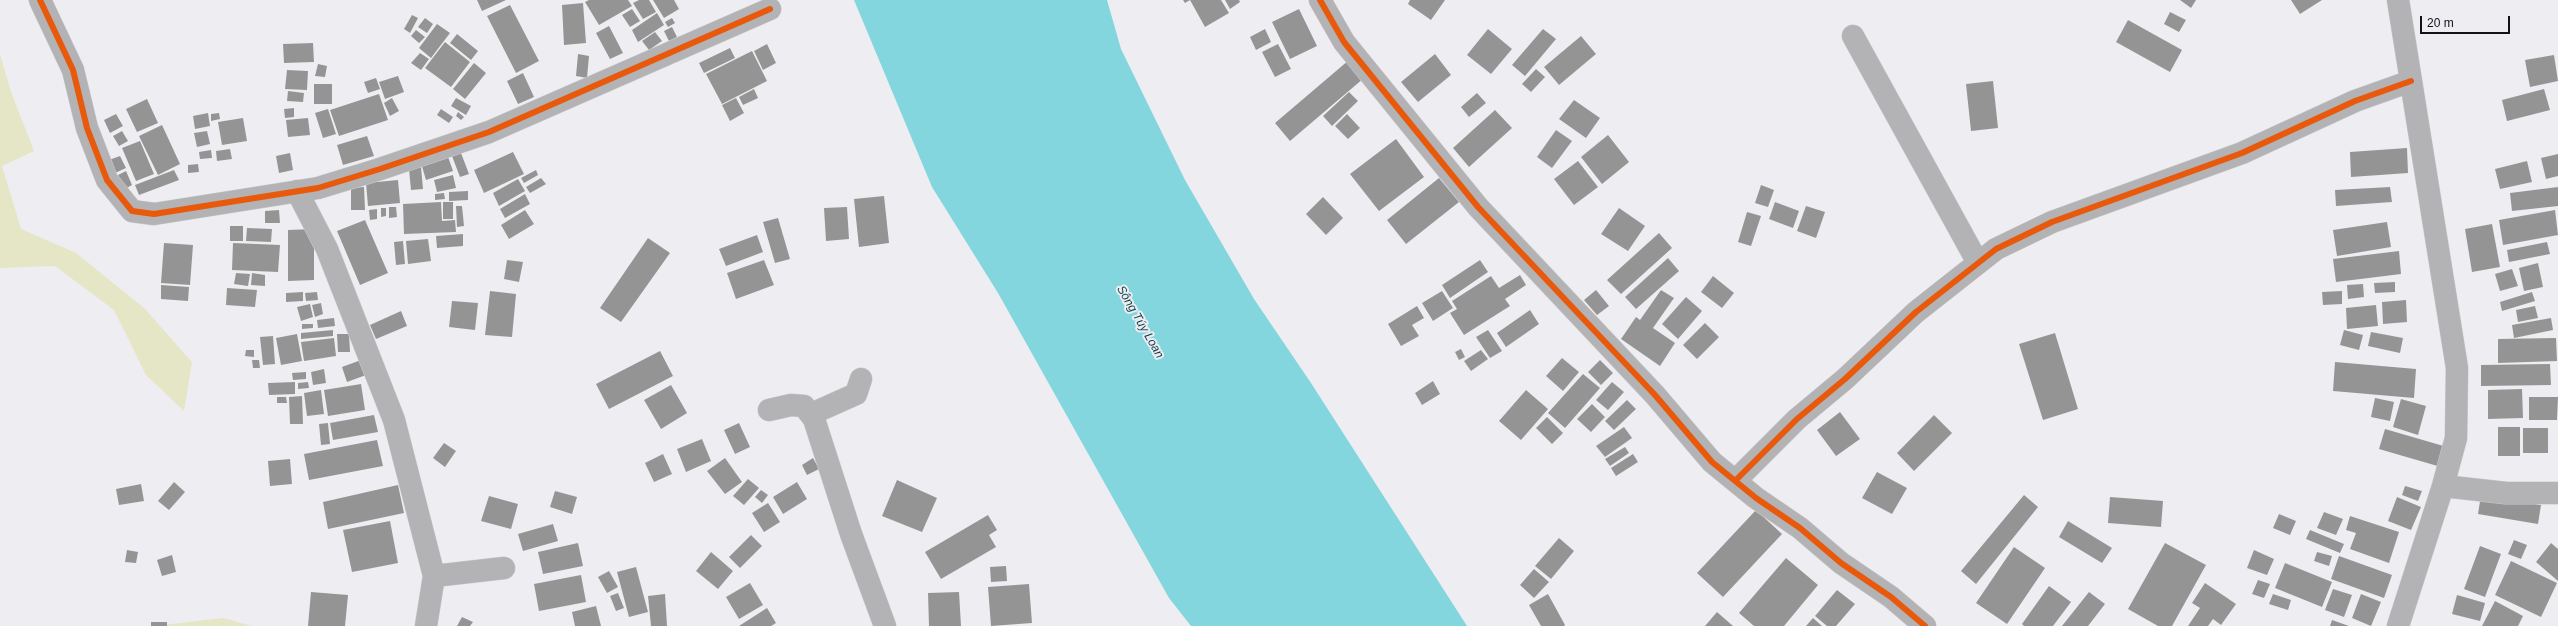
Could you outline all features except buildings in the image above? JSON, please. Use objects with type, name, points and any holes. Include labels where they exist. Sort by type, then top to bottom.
[{"type":"street","points":[[40,0],[73,70],[87,128],[107,180],[132,211],[154,214],[318,188],[380,169],[489,132],[770,9]]},
{"type":"street","points":[[1320,0],[1344,42],[1478,207],[1655,395],[1712,462],[1736,480],[1756,498],[1800,528],[1841,563],[1891,597],[1925,626]]},
{"type":"street","points":[[2398,0],[2457,368],[2456,438],[2443,486],[2398,626]]},
{"type":"street","points":[[1853,36],[1978,263]]},
{"type":"street","points":[[1736,480],[1797,420],[1845,379],[1916,312],[1996,249],[2052,222],[2242,153],[2355,101],[2411,81]]},
{"type":"street","points":[[298,191],[327,249],[394,420],[434,576],[426,626]]},
{"type":"street","points":[[814,418],[818,411],[856,394],[861,379]]},
{"type":"street","points":[[769,410],[791,405],[804,406],[814,418],[885,626]]},
{"type":"street","points":[[2443,486],[2506,493],[2558,493]]},
{"type":"street","points":[[434,576],[504,568]]},
{"type":"green space","points":[[0,54],[11,92],[34,151],[2,166],[21,229],[76,253],[144,308],[192,362],[184,411],[146,375],[114,310],[55,266],[0,268]]},
{"type":"green space","points":[[223,618],[252,626],[154,626]]},
{"type":"water","name":"Sông Túy Loan","points":[[854,0],[1107,0],[1121,49],[1185,180],[1254,299],[1311,383],[1467,626],[1191,626],[1169,598],[998,293],[932,187]]},
{"type":"cycle path","points":[[40,0],[73,70],[87,128],[107,180],[132,211],[154,214],[318,188],[380,169],[489,132],[770,9]]},
{"type":"cycle path","points":[[1320,0],[1344,42],[1478,207],[1655,395],[1712,462],[1756,498],[1800,528],[1841,563],[1891,597],[1925,626]]},
{"type":"cycle path","points":[[1736,480],[1797,419],[1845,379],[1916,312],[1996,249],[2052,222],[2242,153],[2355,101],[2411,81]]}]
